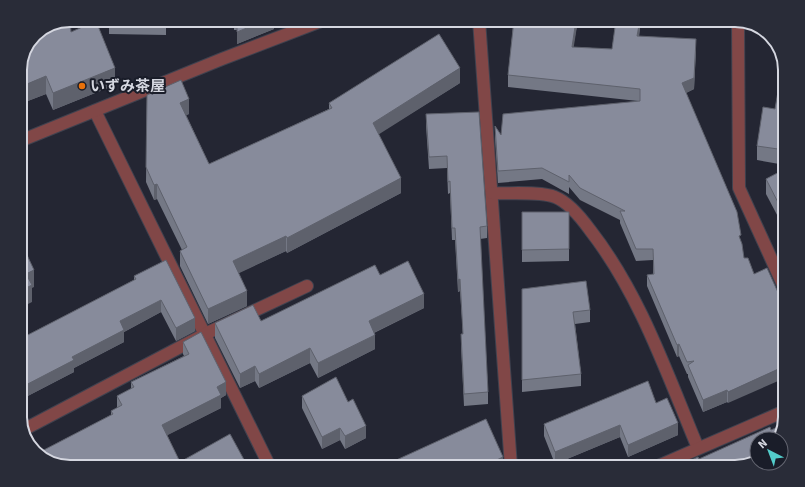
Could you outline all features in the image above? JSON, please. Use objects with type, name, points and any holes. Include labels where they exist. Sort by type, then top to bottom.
[{"type":"street","points":[[27,138],[222,59],[306,27]]},
{"type":"street","points":[[480,27],[511,460]]},
{"type":"street","points":[[738,27],[738,188],[778,265]]},
{"type":"street","points":[[95,111],[267,460]]},
{"type":"street","points":[[492,193],[542,194],[555,197],[580,217],[599,241],[624,279],[642,316],[698,448]]},
{"type":"street","points":[[28,427],[205,334],[307,286]]},
{"type":"street","points":[[671,460],[778,413]]},
{"type":"building","points":[[71,27],[71,32],[82,27],[98,27],[115,68],[53,93],[46,76],[27,84],[27,67],[30,54],[34,46],[46,34],[62,28]]},
{"type":"building","points":[[237,27],[249,27],[237,32]]},
{"type":"building","points":[[513,27],[575,27],[572,47],[612,49],[615,27],[639,27],[637,36],[696,39],[694,78],[682,83],[737,212],[741,235],[739,236],[744,258],[748,258],[754,274],[767,268],[778,292],[778,369],[728,392],[727,390],[703,400],[688,365],[694,361],[687,362],[679,344],[677,345],[647,275],[654,274],[653,249],[636,249],[620,211],[625,211],[580,188],[569,175],[569,182],[542,168],[498,171],[495,126],[501,135],[503,114],[640,101],[640,89],[508,75]]},
{"type":"building","points":[[439,34],[460,68],[373,123],[401,178],[287,238],[286,236],[233,261],[247,291],[208,309],[180,251],[187,247],[157,184],[154,185],[146,167],[147,95],[181,80],[189,99],[180,103],[209,164],[332,108],[329,103]]},
{"type":"building","points":[[778,92],[778,149],[757,146],[763,107],[775,109]]},
{"type":"building","points":[[479,112],[487,226],[480,227],[488,392],[464,394],[460,279],[458,280],[455,228],[452,228],[450,181],[448,182],[447,156],[429,157],[426,114]]},
{"type":"building","points":[[778,173],[778,202],[766,179]]},
{"type":"building","points":[[522,212],[569,212],[569,249],[522,250]]},
{"type":"building","points":[[27,255],[34,270],[27,274]]},
{"type":"building","points":[[166,260],[195,318],[176,328],[161,300],[120,321],[124,330],[72,357],[74,360],[27,384],[27,335],[136,279],[134,276]]},
{"type":"building","points":[[408,261],[424,294],[369,321],[375,335],[318,363],[310,348],[259,374],[255,366],[240,374],[215,323],[253,305],[261,321],[375,265],[380,275]]},
{"type":"building","points":[[27,276],[32,285],[27,288]]},
{"type":"building","points":[[586,281],[590,310],[573,312],[581,374],[522,380],[522,289]]},
{"type":"building","points":[[201,332],[226,382],[217,387],[221,395],[162,425],[179,460],[65,460],[54,457],[44,450],[113,414],[111,411],[122,405],[117,396],[134,387],[131,382],[189,354],[183,342]]},
{"type":"building","points":[[336,377],[348,402],[353,399],[366,426],[345,436],[340,428],[322,437],[302,396]]},
{"type":"building","points":[[648,381],[656,403],[667,398],[678,423],[628,445],[620,425],[555,452],[544,424]]},
{"type":"building","points":[[486,419],[503,457],[497,460],[396,460]]},
{"type":"building","points":[[770,427],[771,430],[777,427],[776,431],[761,431]]},
{"type":"building","points":[[230,434],[244,460],[184,460]]},
{"type":"building","points":[[749,436],[749,458],[740,460],[691,460],[698,457],[699,459]]},
{"type":"place","name":"いずみ茶屋","points":[[82,86]]}]
